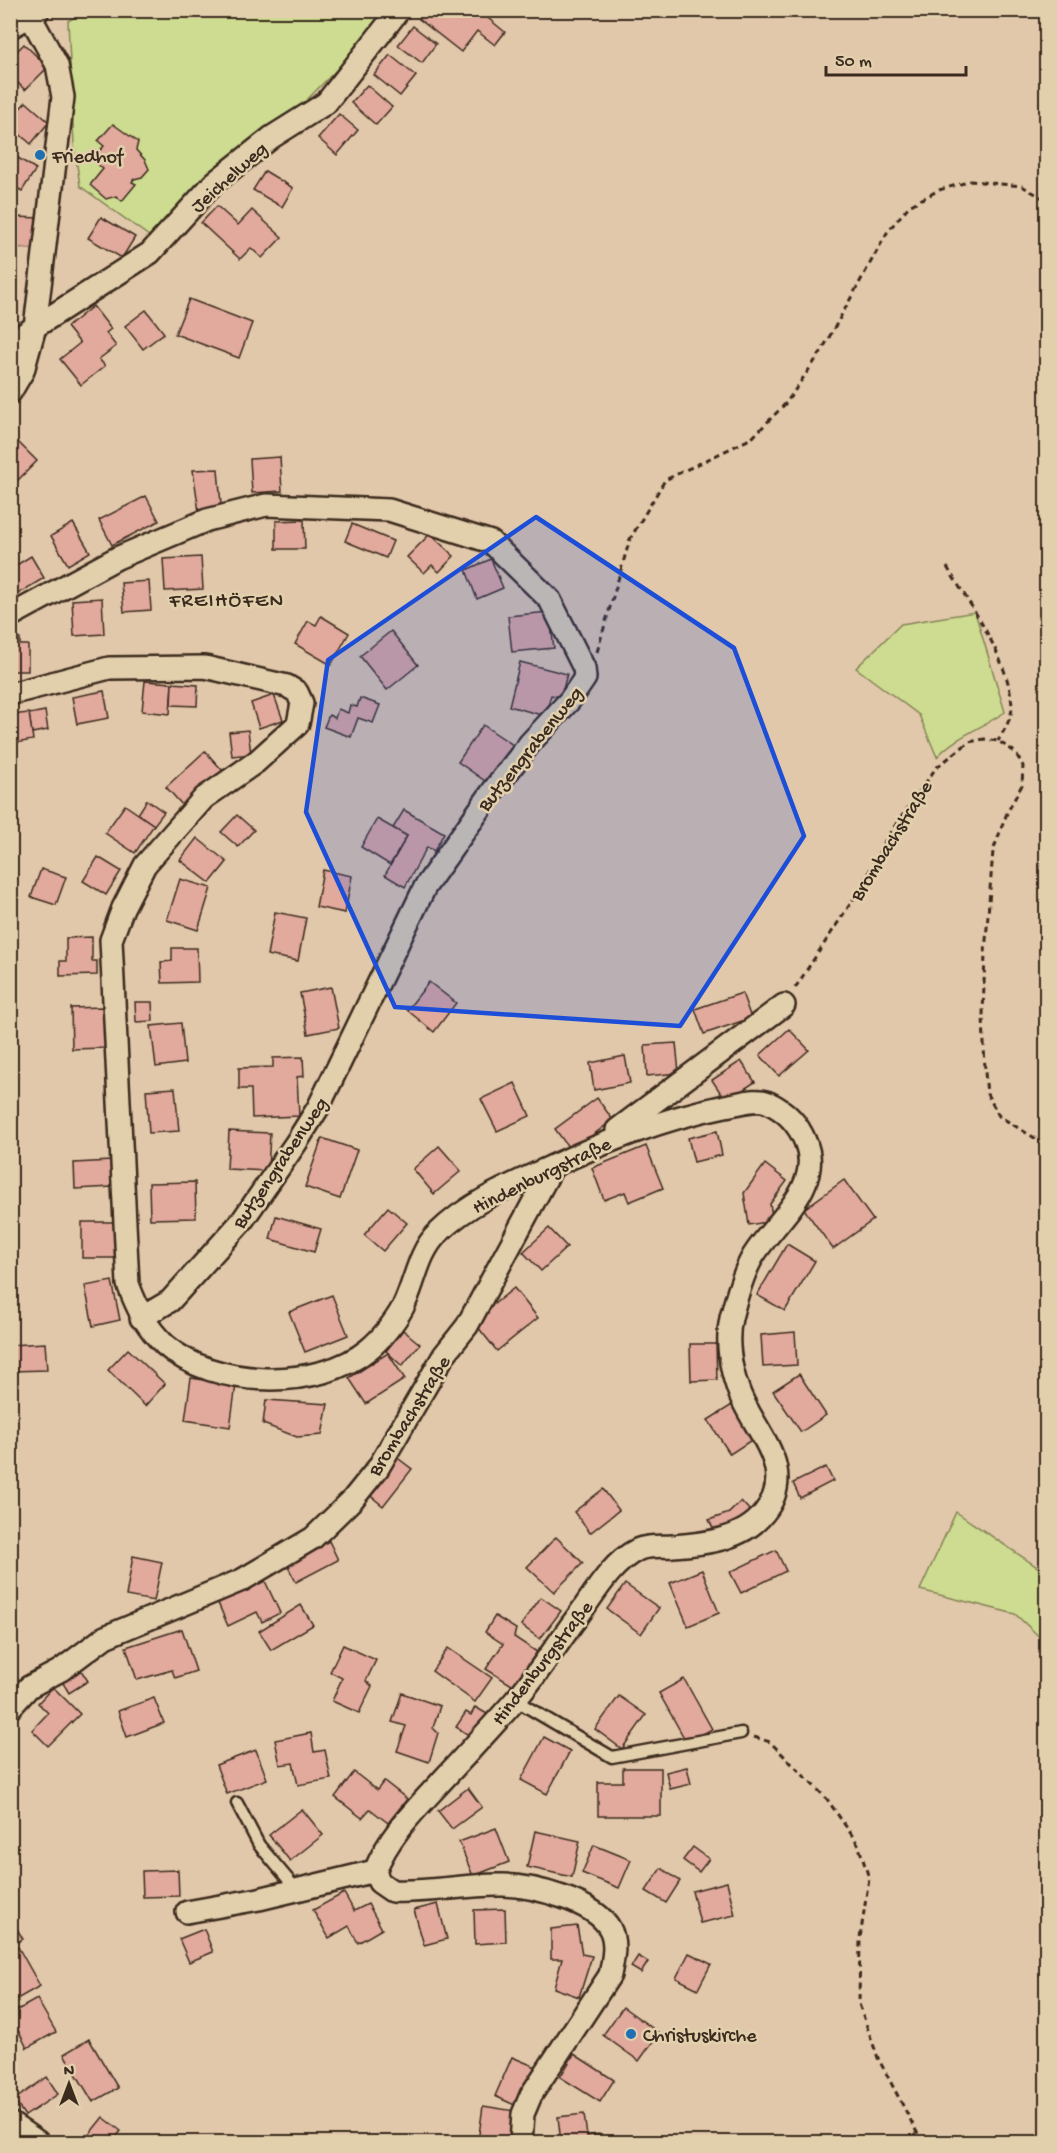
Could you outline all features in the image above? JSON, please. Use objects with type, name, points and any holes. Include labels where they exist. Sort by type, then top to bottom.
[{"type":"street","name":"Jeichelweg","points":[[10,343],[150,253],[214,183],[272,137],[326,104],[399,10]]},
{"type":"street","points":[[10,393],[23,370],[35,327],[63,97],[57,65],[25,16]]},
{"type":"street","name":"Butzengrabenweg","points":[[10,616],[117,558],[207,520],[266,505],[389,510],[491,542],[550,600],[584,668],[585,678],[570,700],[530,743],[504,776],[425,887],[318,1108],[296,1143],[242,1221],[170,1301],[141,1318]]},
{"type":"street","name":"Hindenburgstraße","points":[[10,694],[110,668],[205,667],[287,686],[297,692],[303,703],[298,724],[256,762],[204,798],[145,864],[123,908],[111,940],[128,1284],[141,1318],[166,1346],[188,1360],[215,1371],[289,1380],[326,1372],[367,1351],[390,1326],[402,1309],[428,1244],[469,1208],[597,1145],[662,1121],[762,1099],[781,1109],[799,1128],[810,1154],[810,1172],[799,1198],[770,1232],[745,1272],[730,1322],[728,1344],[738,1391],[764,1433],[777,1469],[775,1492],[764,1513],[747,1527],[709,1544],[640,1548],[616,1565],[515,1700],[400,1827],[381,1855],[375,1871]]},
{"type":"street","points":[[597,1145],[784,1005]]},
{"type":"street","name":"Brombachstraße","points":[[10,1708],[29,1687],[61,1670],[105,1637],[242,1580],[313,1538],[353,1499],[378,1468],[444,1355],[467,1326],[553,1166]]},
{"type":"street","points":[[187,1912],[297,1890],[375,1871],[379,1882],[392,1891],[505,1885],[568,1899],[601,1916],[611,1931],[615,1954],[610,1974],[531,2095],[523,2114],[521,2142]]},
{"type":"street","points":[[10,2123],[38,2142]]},
{"type":"lane","points":[[515,1700],[612,1757],[741,1733]]},
{"type":"lane","points":[[237,1803],[259,1845],[297,1890]]},
{"type":"path","points":[[585,678],[602,640],[630,539],[665,480],[752,438],[786,403],[821,352],[888,231],[909,206],[939,190],[971,181],[1022,186],[1047,200]]},
{"type":"path","points":[[947,567],[975,612],[1003,667],[1012,709],[998,741],[1015,752],[1023,766],[1022,786],[1007,813],[993,851],[982,1015],[987,1094],[999,1116],[1047,1145]]},
{"type":"path","name":"Brombachstraße","points":[[784,1005],[860,889],[887,837],[936,768],[969,742],[984,739],[998,741]]},
{"type":"path","points":[[741,1733],[770,1742],[827,1799],[858,1844],[869,1878],[860,1938],[859,2004],[878,2058],[922,2142]]},
{"type":"highlighted area","points":[[536,517],[734,648],[804,836],[680,1026],[395,1007],[306,812],[328,660]]},
{"type":"green space","points":[[87,10],[386,11],[346,60],[292,115],[222,164],[149,236],[80,186],[74,144],[68,21]]},
{"type":"green space","points":[[975,612],[1005,712],[961,738],[937,757],[919,715],[856,668],[901,624]]},
{"type":"green space","points":[[956,1512],[1046,1573],[1046,1643],[1015,1614],[920,1590]]},
{"type":"building","points":[[425,10],[478,10],[505,32],[495,45],[477,31],[461,52],[419,19]]},
{"type":"building","points":[[413,26],[436,44],[422,63],[398,45]]},
{"type":"building","points":[[24,44],[48,67],[25,90],[10,75],[10,58]]},
{"type":"building","points":[[390,55],[416,76],[400,96],[374,75]]},
{"type":"building","points":[[367,85],[392,107],[376,125],[351,103]]},
{"type":"building","points":[[26,102],[49,122],[31,144],[10,126],[10,119]]},
{"type":"building","points":[[339,114],[358,130],[337,155],[318,138]]},
{"type":"building","points":[[113,124],[138,142],[136,150],[149,169],[142,177],[134,179],[132,182],[136,184],[122,201],[116,196],[106,199],[90,185],[103,169],[92,159],[104,146],[98,141]]},
{"type":"building","points":[[10,153],[36,169],[22,191],[10,184]]},
{"type":"building","points":[[265,171],[293,188],[282,207],[253,190]]},
{"type":"building","points":[[217,206],[238,225],[252,210],[282,237],[262,258],[251,248],[240,259],[201,223]]},
{"type":"building","points":[[14,217],[41,218],[39,249],[12,248]]},
{"type":"building","points":[[101,217],[135,237],[122,258],[88,238]]},
{"type":"building","points":[[189,299],[252,323],[239,358],[175,334]]},
{"type":"building","points":[[93,306],[111,329],[106,333],[116,346],[99,359],[105,366],[81,385],[60,359],[80,343],[67,327]]},
{"type":"building","points":[[146,310],[164,333],[143,349],[125,326]]},
{"type":"building","points":[[15,439],[37,461],[12,486],[10,443]]},
{"type":"building","points":[[280,457],[282,491],[252,493],[250,459]]},
{"type":"building","points":[[218,469],[221,505],[199,512],[193,470]]},
{"type":"building","points":[[146,496],[159,521],[112,545],[99,520]]},
{"type":"building","points":[[304,520],[305,549],[276,549],[276,521]]},
{"type":"building","points":[[73,523],[90,552],[68,565],[51,536]]},
{"type":"building","points":[[352,524],[393,541],[386,558],[345,541]]},
{"type":"building","points":[[430,534],[454,556],[439,572],[432,565],[424,573],[407,557]]},
{"type":"building","points":[[31,556],[44,578],[11,598],[10,569]]},
{"type":"building","points":[[201,557],[203,589],[165,591],[163,559]]},
{"type":"building","points":[[491,559],[503,588],[477,599],[466,570]]},
{"type":"building","points":[[149,581],[151,610],[124,612],[121,583]]},
{"type":"building","points":[[102,598],[104,634],[74,636],[72,600]]},
{"type":"building","points":[[549,612],[554,648],[512,652],[508,616]]},
{"type":"building","points":[[321,616],[349,633],[331,665],[295,644],[308,621],[316,625]]},
{"type":"building","points":[[391,631],[418,665],[387,690],[360,656]]},
{"type":"building","points":[[10,639],[20,639],[20,645],[28,645],[28,671],[10,671]]},
{"type":"building","points":[[520,662],[567,674],[561,697],[551,695],[545,716],[509,706]]},
{"type":"building","points":[[145,681],[172,683],[170,714],[142,711]]},
{"type":"building","points":[[172,683],[198,685],[197,706],[171,705]]},
{"type":"building","points":[[104,691],[109,718],[77,724],[72,697]]},
{"type":"building","points":[[274,695],[283,720],[259,728],[251,703]]},
{"type":"building","points":[[360,698],[380,705],[373,723],[358,718],[351,737],[324,727],[329,715],[335,718],[338,709],[348,713],[350,705],[357,707]]},
{"type":"building","points":[[45,711],[48,730],[32,733],[29,714]]},
{"type":"building","points":[[29,713],[33,740],[10,744],[10,715]]},
{"type":"building","points":[[483,725],[516,747],[498,773],[493,770],[485,781],[458,762]]},
{"type":"building","points":[[248,730],[251,754],[232,756],[229,732]]},
{"type":"building","points":[[205,751],[223,771],[184,807],[166,787]]},
{"type":"building","points":[[147,800],[164,812],[154,825],[138,814]]},
{"type":"building","points":[[125,805],[154,825],[135,853],[105,833]]},
{"type":"building","points":[[404,810],[444,833],[434,851],[427,847],[405,887],[385,875],[407,836],[393,828]]},
{"type":"building","points":[[237,815],[254,830],[238,847],[221,832]]},
{"type":"building","points":[[377,819],[407,836],[390,865],[361,847]]},
{"type":"building","points":[[197,838],[227,862],[210,883],[180,860]]},
{"type":"building","points":[[98,857],[121,871],[106,895],[83,881]]},
{"type":"building","points":[[41,869],[66,877],[56,905],[31,897]]},
{"type":"building","points":[[323,870],[352,876],[345,913],[316,907]]},
{"type":"building","points":[[180,879],[211,888],[198,930],[167,920]]},
{"type":"building","points":[[275,912],[306,918],[298,961],[267,955]]},
{"type":"building","points":[[92,937],[92,961],[97,961],[97,975],[60,976],[60,961],[66,961],[66,938]]},
{"type":"building","points":[[172,948],[197,948],[198,982],[162,983],[161,962],[172,961]]},
{"type":"building","points":[[429,982],[456,1003],[434,1032],[407,1010]]},
{"type":"building","points":[[331,987],[339,1028],[308,1034],[300,993]]},
{"type":"building","points":[[742,993],[751,1018],[704,1034],[695,1009]]},
{"type":"building","points":[[135,1002],[152,1002],[153,1021],[136,1022]]},
{"type":"building","points":[[103,1007],[105,1048],[72,1049],[71,1008]]},
{"type":"building","points":[[181,1023],[185,1063],[156,1067],[151,1026]]},
{"type":"building","points":[[789,1029],[809,1050],[779,1076],[760,1055]]},
{"type":"building","points":[[676,1043],[679,1073],[647,1076],[645,1045]]},
{"type":"building","points":[[625,1056],[630,1083],[594,1090],[590,1063]]},
{"type":"building","points":[[303,1057],[304,1076],[297,1077],[299,1116],[252,1118],[251,1089],[239,1089],[239,1068],[273,1067],[273,1058]]},
{"type":"building","points":[[741,1061],[755,1082],[726,1101],[712,1080]]},
{"type":"building","points":[[515,1083],[530,1116],[497,1131],[481,1099]]},
{"type":"building","points":[[175,1088],[179,1131],[149,1133],[146,1090]]},
{"type":"building","points":[[597,1098],[613,1120],[571,1151],[555,1129]]},
{"type":"building","points":[[229,1131],[270,1133],[268,1171],[227,1169]]},
{"type":"building","points":[[717,1131],[722,1155],[694,1162],[688,1138]]},
{"type":"building","points":[[322,1138],[357,1150],[340,1199],[305,1187]]},
{"type":"building","points":[[439,1146],[461,1171],[434,1194],[413,1169]]},
{"type":"building","points":[[646,1146],[663,1188],[629,1202],[625,1192],[604,1200],[592,1168]]},
{"type":"building","points":[[111,1161],[113,1187],[75,1189],[74,1163]]},
{"type":"building","points":[[765,1164],[787,1181],[770,1204],[773,1221],[749,1225],[744,1193]]},
{"type":"building","points":[[844,1180],[873,1220],[833,1249],[804,1209]]},
{"type":"building","points":[[195,1182],[196,1218],[150,1219],[149,1183]]},
{"type":"building","points":[[388,1207],[407,1223],[383,1251],[364,1235]]},
{"type":"building","points":[[276,1216],[321,1229],[314,1252],[270,1239]]},
{"type":"building","points":[[82,1222],[115,1222],[115,1258],[82,1258]]},
{"type":"building","points":[[549,1228],[567,1247],[541,1271],[523,1252]]},
{"type":"building","points":[[787,1244],[815,1261],[785,1311],[757,1295]]},
{"type":"building","points":[[112,1281],[120,1320],[93,1326],[85,1286]]},
{"type":"building","points":[[514,1288],[538,1318],[497,1351],[473,1321]]},
{"type":"building","points":[[332,1295],[348,1335],[305,1352],[289,1312]]},
{"type":"building","points":[[403,1330],[420,1344],[402,1366],[386,1351]]},
{"type":"building","points":[[795,1332],[797,1365],[763,1367],[761,1335]]},
{"type":"building","points":[[45,1343],[47,1370],[11,1371],[10,1345]]},
{"type":"building","points":[[690,1344],[716,1344],[717,1380],[691,1381]]},
{"type":"building","points":[[128,1349],[165,1384],[145,1406],[108,1370]]},
{"type":"building","points":[[388,1353],[405,1379],[366,1404],[349,1378]]},
{"type":"building","points":[[799,1374],[826,1415],[801,1432],[773,1391]]},
{"type":"building","points":[[191,1378],[236,1385],[230,1427],[185,1420]]},
{"type":"building","points":[[266,1400],[328,1404],[322,1435],[297,1437],[263,1424]]},
{"type":"building","points":[[732,1405],[753,1439],[730,1454],[708,1420]]},
{"type":"building","points":[[395,1456],[412,1469],[383,1506],[367,1493]]},
{"type":"building","points":[[826,1467],[833,1481],[800,1498],[793,1483]]},
{"type":"building","points":[[603,1489],[619,1510],[590,1533],[574,1512]]},
{"type":"building","points":[[741,1501],[752,1513],[716,1534],[709,1520],[729,1513]]},
{"type":"building","points":[[556,1537],[583,1563],[554,1592],[527,1567]]},
{"type":"building","points":[[329,1541],[338,1560],[296,1582],[286,1563]]},
{"type":"building","points":[[776,1550],[786,1571],[741,1593],[730,1572]]},
{"type":"building","points":[[133,1556],[162,1562],[154,1601],[126,1596]]},
{"type":"building","points":[[702,1570],[719,1613],[688,1626],[670,1583]]},
{"type":"building","points":[[265,1581],[280,1613],[262,1622],[257,1612],[228,1626],[218,1603]]},
{"type":"building","points":[[625,1584],[659,1608],[641,1634],[607,1609]]},
{"type":"building","points":[[541,1597],[561,1611],[540,1639],[521,1625]]},
{"type":"building","points":[[301,1605],[313,1625],[271,1650],[259,1631]]},
{"type":"building","points":[[495,1616],[516,1629],[514,1637],[537,1652],[515,1687],[486,1669],[503,1644],[485,1632]]},
{"type":"building","points":[[182,1629],[196,1671],[175,1678],[172,1670],[137,1680],[126,1647]]},
{"type":"building","points":[[343,1645],[376,1660],[366,1681],[372,1686],[359,1713],[332,1701],[342,1678],[330,1672]]},
{"type":"building","points":[[448,1648],[492,1678],[475,1702],[432,1671]]},
{"type":"building","points":[[79,1667],[88,1681],[69,1693],[60,1678]]},
{"type":"building","points":[[684,1679],[712,1729],[687,1743],[659,1693]]},
{"type":"building","points":[[53,1687],[80,1714],[48,1746],[32,1730],[48,1713],[38,1703]]},
{"type":"building","points":[[402,1693],[440,1706],[433,1728],[438,1733],[429,1762],[397,1751],[406,1726],[392,1722]]},
{"type":"building","points":[[619,1696],[646,1715],[622,1749],[595,1729]]},
{"type":"building","points":[[154,1698],[164,1723],[127,1737],[118,1711]]},
{"type":"building","points":[[475,1707],[489,1715],[475,1739],[456,1727],[466,1712],[471,1715]]},
{"type":"building","points":[[311,1733],[314,1752],[325,1750],[331,1779],[298,1785],[293,1763],[280,1765],[275,1740]]},
{"type":"building","points":[[544,1737],[570,1751],[547,1794],[521,1780]]},
{"type":"building","points":[[256,1750],[267,1779],[227,1794],[216,1765]]},
{"type":"building","points":[[687,1767],[691,1784],[670,1789],[666,1772]]},
{"type":"building","points":[[623,1768],[661,1768],[661,1816],[598,1816],[598,1782],[623,1782]]},
{"type":"building","points":[[354,1772],[377,1790],[384,1781],[407,1799],[388,1823],[370,1809],[362,1818],[335,1797]]},
{"type":"building","points":[[468,1788],[482,1807],[452,1829],[438,1811]]},
{"type":"building","points":[[302,1809],[323,1835],[290,1861],[269,1835]]},
{"type":"building","points":[[496,1828],[509,1862],[473,1876],[459,1842]]},
{"type":"building","points":[[535,1831],[580,1841],[572,1877],[527,1867]]},
{"type":"building","points":[[594,1845],[631,1860],[619,1888],[582,1873]]},
{"type":"building","points":[[693,1847],[709,1859],[699,1872],[683,1860]]},
{"type":"building","points":[[661,1868],[680,1881],[666,1903],[646,1891]]},
{"type":"building","points":[[178,1870],[179,1896],[143,1897],[142,1871]]},
{"type":"building","points":[[727,1882],[735,1915],[700,1923],[692,1891]]},
{"type":"building","points":[[344,1893],[354,1911],[368,1904],[382,1929],[358,1943],[349,1926],[329,1938],[313,1910]]},
{"type":"building","points":[[438,1904],[447,1939],[424,1945],[414,1910]]},
{"type":"building","points":[[505,1909],[506,1942],[475,1944],[474,1910]]},
{"type":"building","points":[[10,1917],[23,1939],[10,1946]]},
{"type":"building","points":[[577,1926],[582,1954],[592,1956],[579,1997],[554,1988],[562,1959],[551,1959],[551,1929]]},
{"type":"building","points":[[204,1929],[213,1952],[189,1962],[179,1939]]},
{"type":"building","points":[[18,1947],[40,1986],[10,2003],[10,1951]]},
{"type":"building","points":[[689,1953],[711,1964],[698,1989],[676,1978]]},
{"type":"building","points":[[638,1956],[648,1962],[641,1973],[631,1967]]},
{"type":"building","points":[[37,1999],[56,2032],[27,2048],[10,2014]]},
{"type":"building","name":"Christuskirche","points":[[623,2007],[659,2033],[639,2061],[603,2035]]},
{"type":"building","points":[[89,2039],[118,2088],[93,2102],[64,2054]]},
{"type":"building","points":[[574,2054],[614,2080],[600,2102],[560,2077]]},
{"type":"building","points":[[512,2057],[536,2067],[519,2107],[495,2096]]},
{"type":"building","points":[[47,2077],[58,2094],[25,2116],[14,2100]]},
{"type":"building","points":[[483,2106],[515,2111],[510,2142],[478,2142]]},
{"type":"building","points":[[584,2114],[587,2136],[599,2134],[600,2142],[561,2142],[558,2117]]},
{"type":"building","points":[[103,2117],[121,2131],[112,2142],[83,2142]]},
{"type":"place","name":"Friedhof","points":[[40,155]]},
{"type":"place","name":"Christuskirche","points":[[631,2034]]},
{"type":"district","name":"FREIHÖFEN","points":[[227,599]]}]
